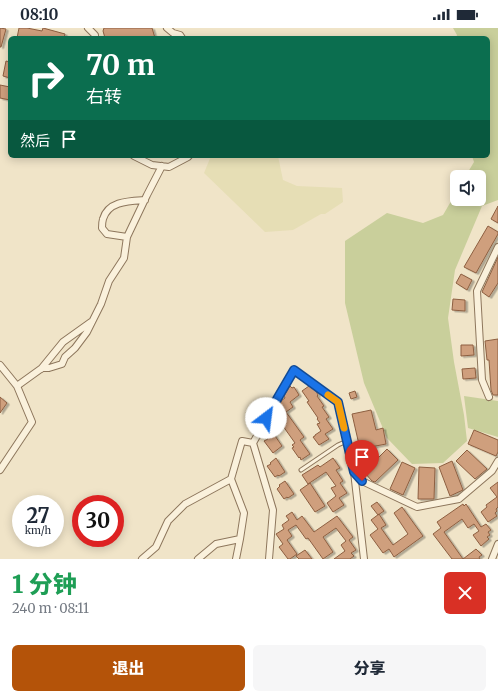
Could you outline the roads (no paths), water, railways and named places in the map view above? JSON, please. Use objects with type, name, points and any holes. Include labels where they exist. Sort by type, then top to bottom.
[{"type":"street","points":[[88,28],[95,34],[95,36]]},
{"type":"street","points":[[167,28],[173,33],[181,36]]},
{"type":"street","points":[[138,158],[152,165],[169,167],[186,158]]},
{"type":"street","points":[[42,368],[49,368],[62,364],[64,358],[75,348],[87,332],[101,304],[110,281],[124,258],[127,237],[162,166]]},
{"type":"street","points":[[127,237],[107,234],[102,228],[103,218],[109,209],[116,205],[128,201],[144,200]]},
{"type":"street","points":[[489,397],[482,380],[477,291],[498,247]]},
{"type":"street","points":[[17,386],[42,368],[63,342],[91,322]]},
{"type":"street","points":[[0,365],[17,386],[32,422],[0,470]]},
{"type":"street","points":[[270,559],[273,510],[253,443],[294,370],[338,402],[354,472],[364,559]]},
{"type":"street","points":[[236,559],[244,513],[231,479],[242,442],[253,443]]},
{"type":"street","points":[[354,472],[362,481],[417,507],[459,499],[492,472],[498,461]]},
{"type":"street","points":[[142,559],[156,547],[168,521],[185,504],[231,479]]},
{"type":"street","points":[[198,559],[216,544],[240,539]]},
{"type":"street","points":[[492,559],[498,544]]},
{"type":"lane","points":[[301,470],[338,445],[347,441]]}]
